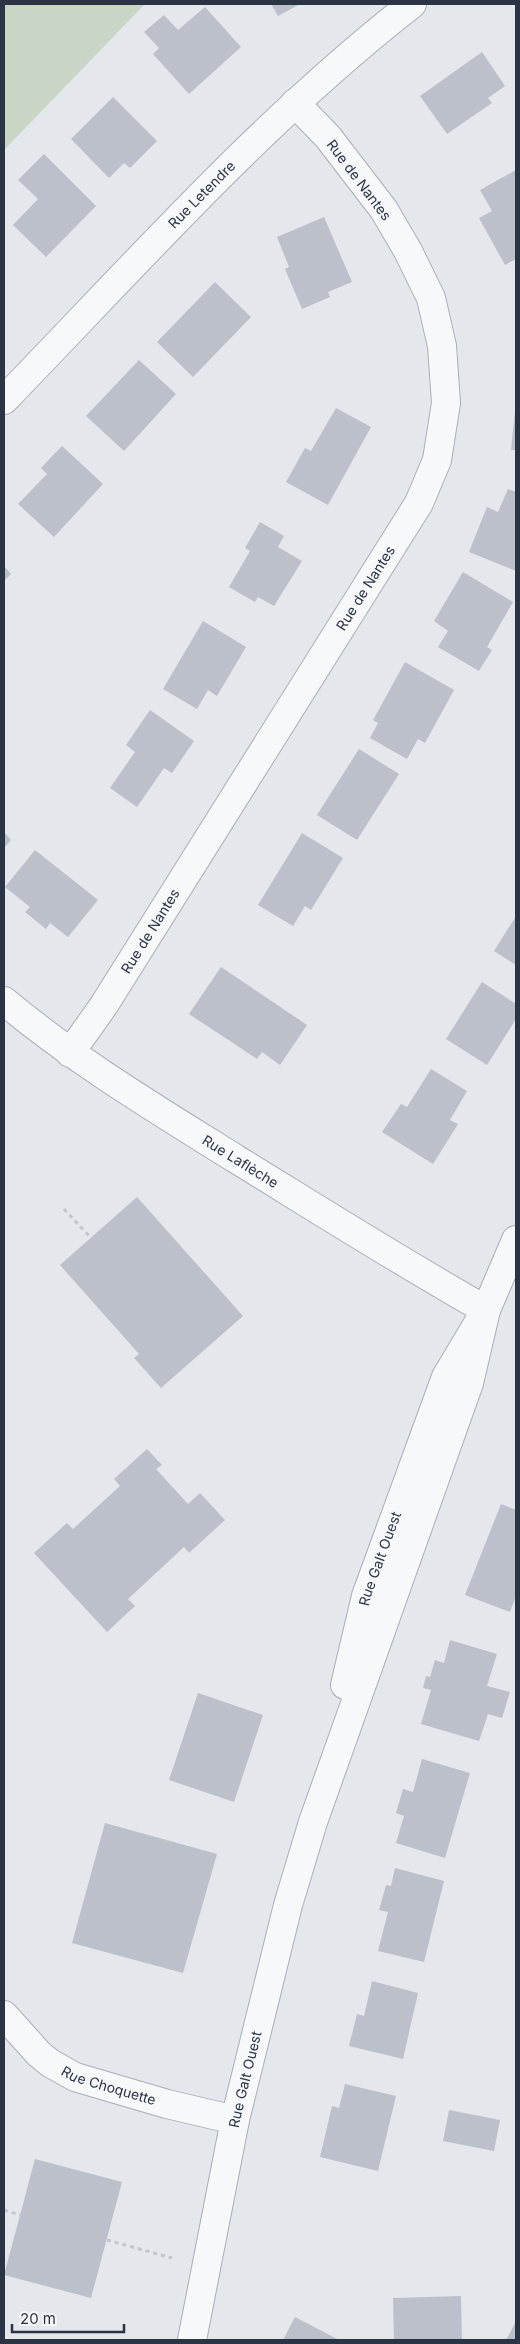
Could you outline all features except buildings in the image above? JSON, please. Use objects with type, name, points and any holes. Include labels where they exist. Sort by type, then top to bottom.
[{"type":"street","name":"Rue Letendre","points":[[4,400],[190,207],[295,103],[358,46],[412,4]]},
{"type":"street","name":"Rue de Nantes","points":[[70,1053],[104,1005],[419,503],[437,460],[446,403],[442,346],[431,298],[408,251],[384,210],[328,137],[295,103]]},
{"type":"street","name":"Rue Laflèche","points":[[4,1001],[98,1073],[385,1251],[486,1310]]},
{"type":"street","name":"Rue Galt Ouest","points":[[192,2340],[235,2120],[288,1905],[313,1822],[469,1383],[486,1310],[516,1240]]},
{"type":"street","name":"Rue Choquette","points":[[4,2015],[39,2054],[50,2063],[75,2077],[167,2104],[235,2120]]},
{"type":"path","points":[[64,1209],[91,1238]]},
{"type":"path","points":[[4,2210],[20,2215]]},
{"type":"path","points":[[107,2240],[172,2258]]},
{"type":"green space","points":[[4,4],[145,4],[4,150]]}]
